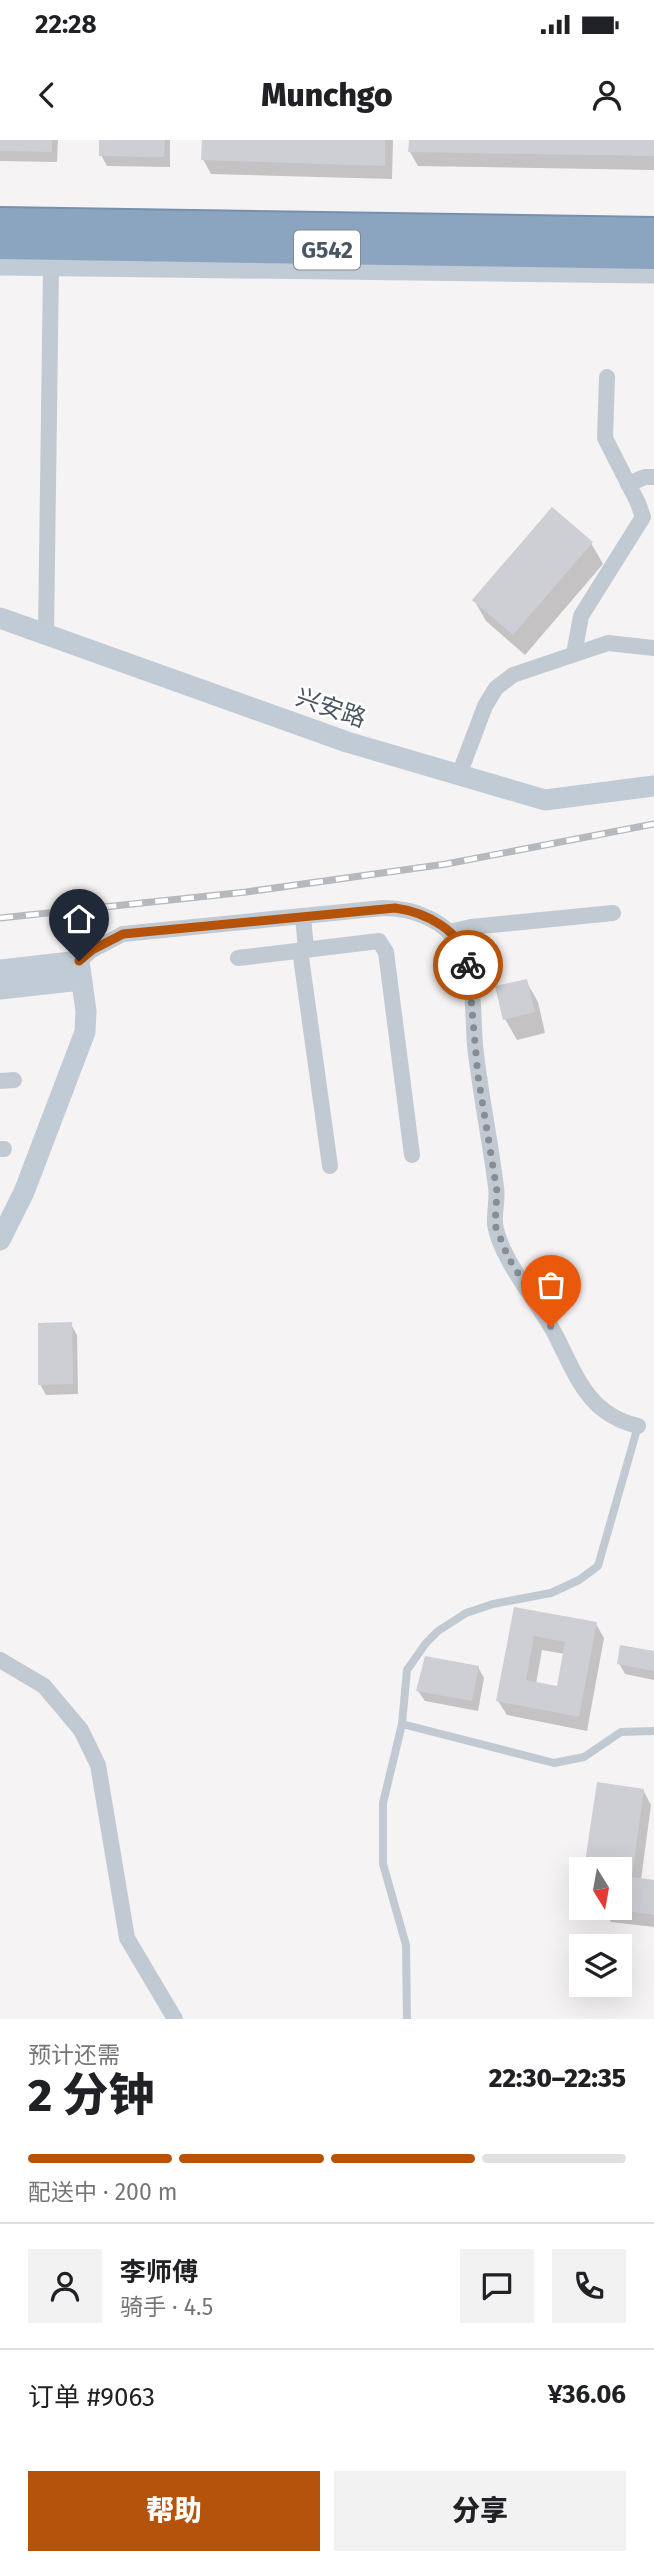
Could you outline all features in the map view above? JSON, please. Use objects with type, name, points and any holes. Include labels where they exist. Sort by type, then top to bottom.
[{"type":"highway","name":"G542","points":[[0,222],[654,232]]},
{"type":"highway","name":"G542","points":[[0,245],[654,255]]},
{"type":"street","points":[[0,265],[654,273]]},
{"type":"street","points":[[47,634],[51,266]]},
{"type":"street","points":[[575,654],[581,616],[643,517],[605,438],[607,377]]},
{"type":"street","points":[[628,484],[645,477],[654,477]]},
{"type":"street","name":"兴安路","points":[[0,618],[347,742],[545,800],[654,786]]},
{"type":"street","points":[[459,775],[485,706],[496,688],[522,670],[608,643],[654,648]]},
{"type":"street","points":[[0,1240],[24,1192],[85,1032],[86,1011],[80,971],[92,950],[123,934],[395,908],[419,913],[449,932],[468,960],[478,1076],[497,1191],[495,1225],[508,1257],[551,1327],[579,1382],[598,1408],[622,1422],[638,1426]]},
{"type":"street","points":[[449,932],[471,927],[613,913]]},
{"type":"street","points":[[303,916],[303,949],[330,1166]]},
{"type":"street","points":[[238,958],[379,941],[386,952],[412,1155]]},
{"type":"street","points":[[0,970],[80,971]]},
{"type":"street","points":[[0,989],[80,971]]},
{"type":"street","points":[[0,1660],[44,1686],[81,1730],[98,1765],[127,1938],[175,2019]]},
{"type":"lane","points":[[407,2019],[407,1945],[383,1864],[383,1803],[402,1724],[407,1670],[421,1649],[438,1632],[466,1614],[482,1607],[536,1598],[558,1590],[579,1580],[598,1566],[638,1426]]},
{"type":"lane","points":[[402,1724],[554,1763],[584,1757],[621,1732],[654,1731]]},
{"type":"building","points":[[0,140],[52,140],[52,152],[0,151]]},
{"type":"building","points":[[99,140],[165,140],[164,157],[99,156]]},
{"type":"building","points":[[202,140],[385,140],[385,166],[201,160]]},
{"type":"building","points":[[409,140],[654,140],[654,156],[408,152]]},
{"type":"building","points":[[552,507],[593,542],[513,635],[472,600]]},
{"type":"building","points":[[527,979],[535,1012],[503,1020],[495,986]]},
{"type":"building","points":[[72,1322],[73,1384],[38,1385],[38,1323]]},
{"type":"building","points":[[514,1607],[597,1622],[579,1717],[496,1701]],"holes":[[[534,1636],[565,1642],[557,1686],[526,1680]]]},
{"type":"building","points":[[620,1645],[654,1651],[654,1671],[617,1664]]},
{"type":"building","points":[[425,1656],[479,1666],[472,1701],[416,1691]]},
{"type":"building","points":[[597,1782],[644,1789],[632,1877],[632,1857],[586,1857]]},
{"type":"building","points":[[632,1877],[654,1880],[654,1915],[632,1912]]},
{"type":"railway","points":[[0,918],[246,892],[446,864],[654,824]]},
{"type":"way so far","points":[[468,965],[478,1076],[497,1191],[495,1225],[508,1257],[551,1327]]},
{"type":"route","points":[[79,961],[92,950],[123,934],[395,908],[419,913],[440,924],[457,940],[468,965]]}]
